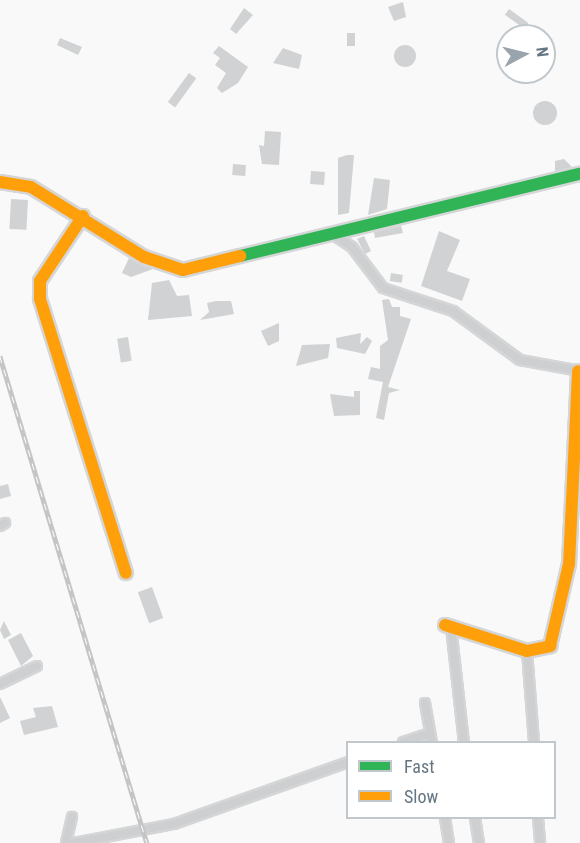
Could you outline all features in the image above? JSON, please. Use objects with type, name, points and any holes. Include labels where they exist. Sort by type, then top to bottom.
[{"type":"street","points":[[0,182],[31,187],[83,216],[144,257],[183,270],[335,236],[580,174]]},
{"type":"street","points":[[83,216],[40,281],[40,299],[126,573]]},
{"type":"street","points":[[335,236],[352,247],[383,288],[453,311],[520,360],[579,371],[572,527],[561,612],[550,646],[527,651],[448,626],[464,741]]},
{"type":"street","points":[[527,651],[534,741]]},
{"type":"street","points":[[0,684],[37,666]]},
{"type":"street","points":[[411,741],[431,738],[425,703]]},
{"type":"street","points":[[74,843],[174,824],[346,763]]},
{"type":"street","points":[[66,843],[72,817]]},
{"type":"street","points":[[444,819],[449,843]]},
{"type":"street","points":[[475,819],[478,843]]},
{"type":"street","points":[[538,819],[540,843]]},
{"type":"building","points":[[403,2],[406,17],[394,21],[388,7]]},
{"type":"building","points":[[244,8],[253,15],[236,34],[230,29]]},
{"type":"building","points":[[509,9],[528,23],[518,24],[505,15]]},
{"type":"building","points":[[347,33],[355,33],[355,46],[347,46]]},
{"type":"building","points":[[60,38],[82,47],[78,55],[57,45]]},
{"type":"building","points":[[405,45],[413,48],[416,56],[413,64],[405,67],[397,64],[394,56],[397,48]]},
{"type":"building","points":[[219,46],[248,67],[238,83],[222,93],[217,88],[226,73],[215,65],[220,58],[213,53]]},
{"type":"building","points":[[283,48],[302,55],[299,69],[273,63]]},
{"type":"building","points":[[189,73],[196,78],[175,107],[168,102]]},
{"type":"building","points":[[545,101],[553,105],[557,113],[553,121],[545,125],[537,121],[533,113],[537,105]]},
{"type":"building","points":[[265,131],[281,132],[279,165],[262,164],[259,145],[264,146]]},
{"type":"building","points":[[354,155],[349,213],[338,215],[338,158]]},
{"type":"building","points":[[564,159],[572,167],[555,172],[555,161]]},
{"type":"building","points":[[233,164],[246,165],[245,176],[232,175]]},
{"type":"building","points":[[311,171],[325,172],[324,185],[310,184]]},
{"type":"building","points":[[374,178],[390,180],[387,209],[368,215]]},
{"type":"building","points":[[11,199],[28,200],[26,230],[9,229]]},
{"type":"building","points":[[401,226],[403,233],[375,238],[374,232]]},
{"type":"building","points":[[439,231],[460,240],[447,271],[470,279],[462,301],[421,286]]},
{"type":"building","points":[[364,236],[371,251],[365,254],[357,239]]},
{"type":"building","points":[[129,258],[153,269],[131,277],[122,273]]},
{"type":"building","points":[[391,273],[403,275],[402,283],[390,281]]},
{"type":"building","points":[[169,280],[177,296],[189,295],[192,316],[148,320],[152,283]]},
{"type":"building","points":[[389,299],[392,307],[400,307],[400,316],[411,319],[388,387],[400,390],[389,393],[384,420],[376,418],[383,382],[368,379],[371,367],[380,369],[380,346],[388,340],[382,300]]},
{"type":"building","points":[[231,301],[234,314],[200,320],[209,312],[207,303]]},
{"type":"building","points":[[279,323],[279,341],[268,346],[261,331]]},
{"type":"building","points":[[361,333],[360,344],[367,337],[372,341],[365,354],[337,348],[336,338]]},
{"type":"building","points":[[128,337],[132,361],[121,362],[117,339]]},
{"type":"building","points":[[330,344],[328,358],[296,366],[302,345]]},
{"type":"building","points":[[354,391],[360,391],[360,415],[334,416],[330,394],[354,397]]},
{"type":"building","points":[[8,484],[11,496],[0,499],[0,486]]},
{"type":"building","points":[[152,587],[163,618],[149,623],[138,592]]},
{"type":"building","points":[[4,621],[11,635],[4,639],[0,630]]},
{"type":"building","points":[[21,633],[33,656],[21,666],[8,640]]},
{"type":"building","points":[[0,697],[10,718],[0,723]]},
{"type":"building","points":[[52,706],[58,727],[24,735],[20,721],[36,717],[33,708]]},
{"type":"railway","points":[[0,356],[147,843]]},
{"type":"traffic: fast","points":[[240,256],[580,174]]},
{"type":"traffic: slow","points":[[0,182],[31,187],[144,257],[183,270],[240,256]]},
{"type":"traffic: slow","points":[[83,216],[40,281],[40,299],[126,573]]},
{"type":"traffic: slow","points":[[445,625],[527,651],[550,646],[569,564],[578,371]]}]
